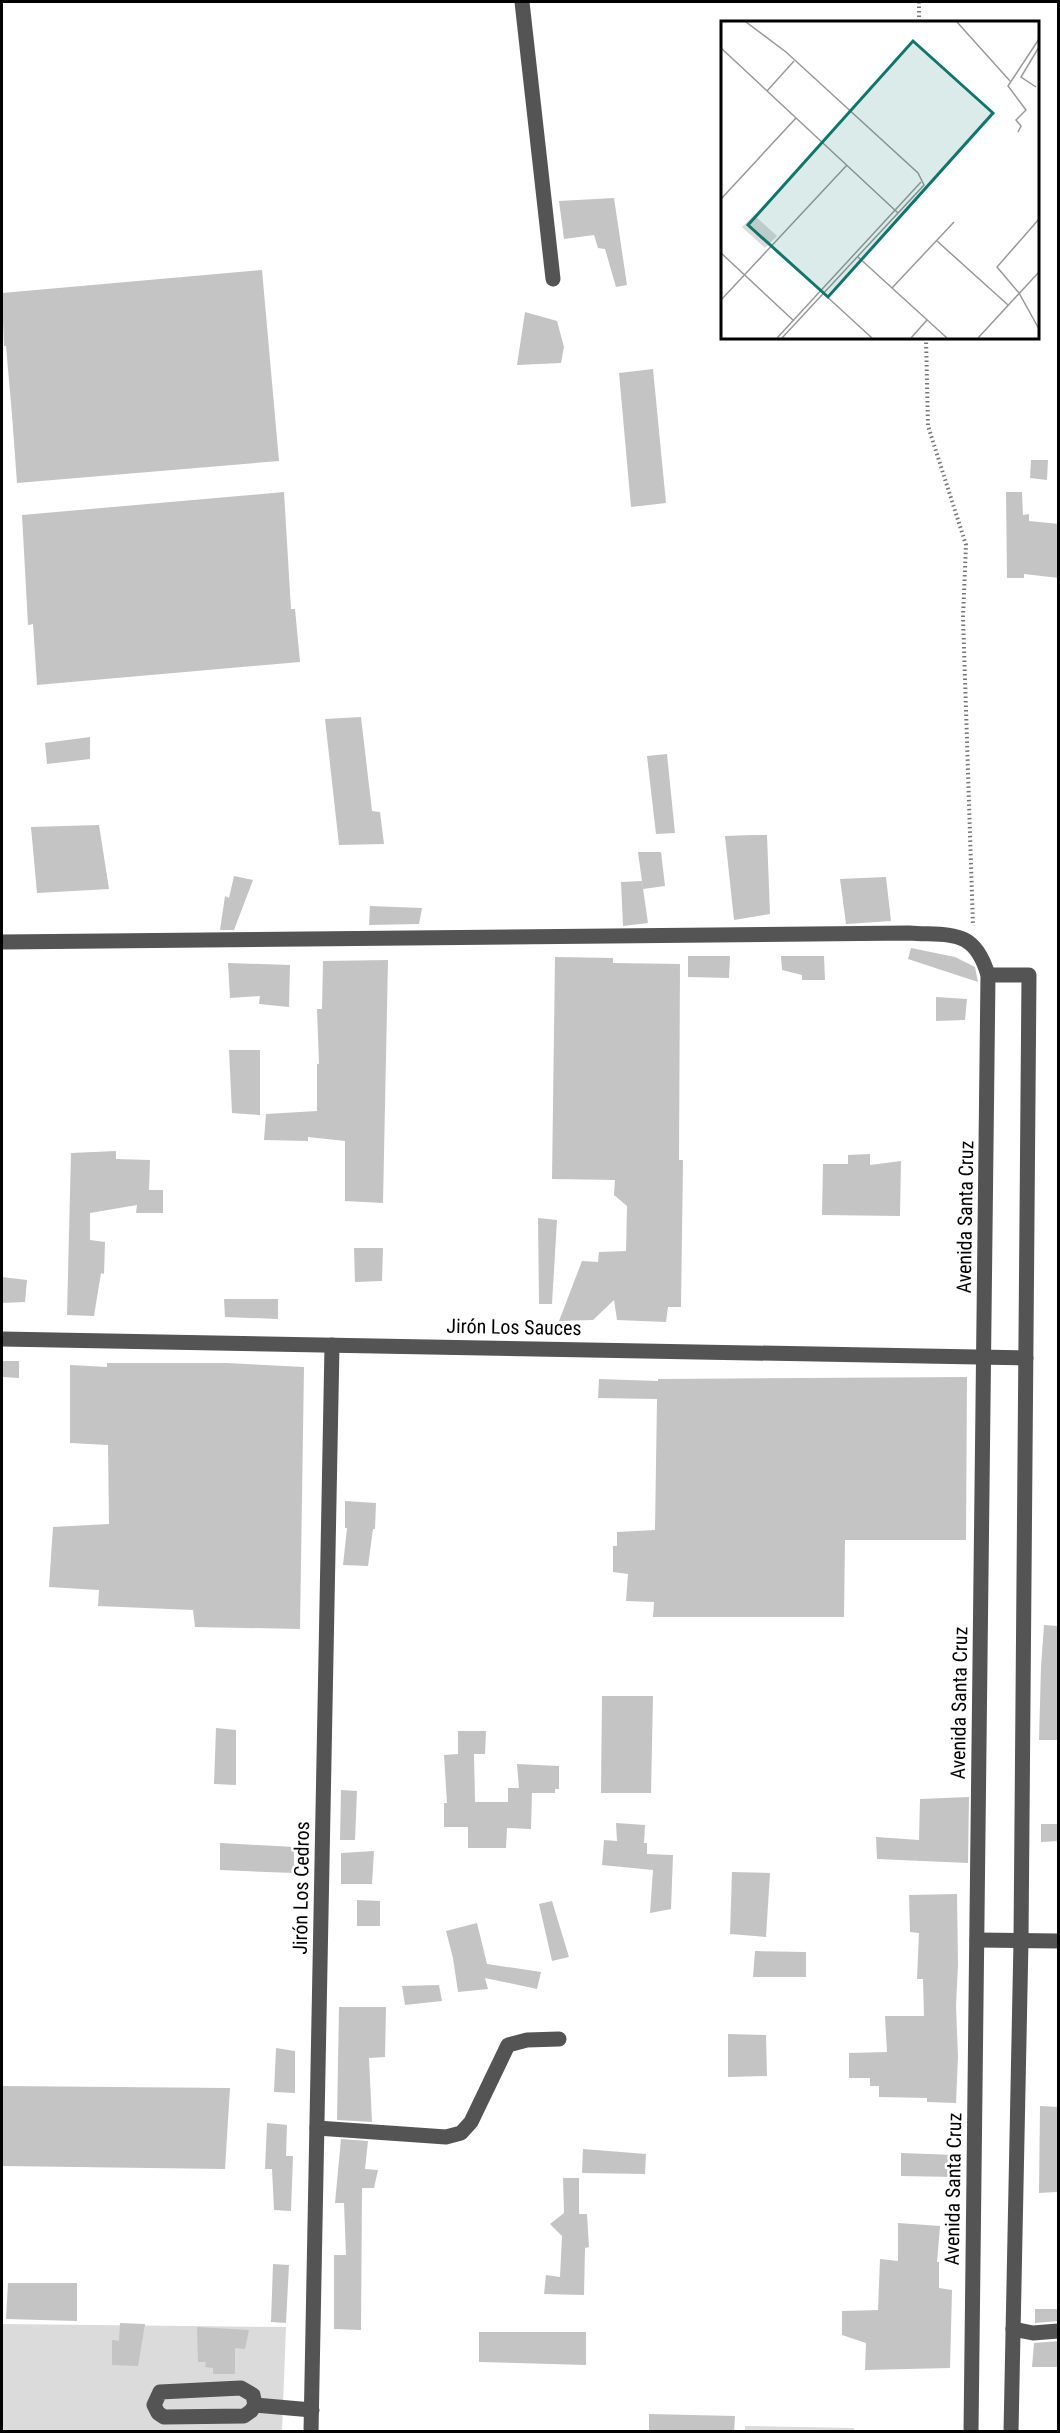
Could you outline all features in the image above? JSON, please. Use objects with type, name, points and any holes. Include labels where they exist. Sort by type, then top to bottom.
[{"type":"street","points":[[522,2],[553,279]]},
{"type":"street","points":[[2,942],[909,933],[961,937],[974,945],[983,958],[988,975],[1029,975],[1021,1941],[1011,2432]]},
{"type":"street","name":"Avenida Santa Cruz","points":[[971,2432],[988,975]]},
{"type":"street","name":"Jirón Los Sauces","points":[[2,1339],[1026,1358]]},
{"type":"street","name":"Jirón Los Cedros","points":[[311,2432],[332,1345]]},
{"type":"street","points":[[977,1940],[1059,1941]]},
{"type":"street","points":[[317,2128],[446,2137],[461,2133],[471,2122],[508,2045],[527,2040],[559,2039]]},
{"type":"street","points":[[1013,2329],[1033,2333],[1059,2331]]},
{"type":"street","points":[[241,2388],[252,2395],[255,2405],[244,2416],[164,2416],[158,2413],[154,2405],[160,2392],[241,2388]]},
{"type":"street","points":[[255,2405],[312,2410]]},
{"type":"path","points":[[919,2],[920,21]]},
{"type":"path","points":[[926,339],[928,426],[966,545],[963,617],[974,945]]},
{"type":"shaded area","points":[[2,2324],[286,2327],[282,2431],[2,2432]]},
{"type":"shaded area","points":[[745,2426],[854,2428],[854,2432],[745,2432]]},
{"type":"building","points":[[614,198],[627,285],[616,287],[605,249],[598,248],[594,235],[564,239],[559,201]]},
{"type":"building","points":[[262,270],[279,461],[17,483],[6,346],[4,346],[2,293]]},
{"type":"building","points":[[525,312],[557,321],[564,347],[561,363],[517,365]]},
{"type":"building","points":[[653,369],[666,503],[631,507],[619,373]]},
{"type":"building","points":[[1031,460],[1048,460],[1047,480],[1030,478]]},
{"type":"building","points":[[284,492],[291,609],[295,609],[300,662],[37,685],[33,624],[28,625],[22,515]]},
{"type":"building","points":[[1006,492],[1022,492],[1023,515],[1029,514],[1029,521],[1059,524],[1059,578],[1024,574],[1024,578],[1007,578]]},
{"type":"building","points":[[361,717],[372,811],[380,812],[384,844],[339,845],[325,719]]},
{"type":"building","points":[[90,737],[90,759],[47,764],[45,743]]},
{"type":"building","points":[[667,754],[675,833],[656,834],[647,756]]},
{"type":"building","points":[[99,825],[109,889],[37,893],[31,827]]},
{"type":"building","points":[[767,835],[770,914],[734,920],[725,836]]},
{"type":"building","points":[[638,852],[661,852],[665,886],[643,889]]},
{"type":"building","points":[[234,876],[253,880],[234,930],[220,930],[225,896],[229,898]]},
{"type":"building","points":[[886,877],[891,921],[846,924],[840,879]]},
{"type":"building","points":[[642,881],[648,923],[623,926],[621,882]]},
{"type":"building","points":[[370,906],[422,908],[419,924],[369,925]]},
{"type":"building","points":[[911,948],[955,957],[975,967],[978,982],[908,959]]},
{"type":"building","points":[[688,956],[730,956],[729,978],[688,977]]},
{"type":"building","points":[[781,956],[824,956],[825,980],[802,980],[802,975],[782,970]]},
{"type":"building","points":[[555,957],[613,958],[613,963],[680,964],[679,1160],[683,1160],[681,1307],[668,1307],[666,1322],[617,1320],[614,1300],[593,1320],[559,1321],[582,1261],[598,1262],[599,1252],[626,1251],[627,1206],[614,1195],[615,1180],[552,1179]]},
{"type":"building","points":[[388,960],[383,1203],[345,1201],[345,1141],[308,1137],[308,1141],[264,1140],[266,1114],[317,1111],[317,1064],[319,1064],[317,1009],[322,1009],[323,961]]},
{"type":"building","points":[[228,963],[290,965],[289,1007],[259,1004],[260,996],[230,998]]},
{"type":"building","points":[[936,997],[967,999],[965,1020],[936,1021]]},
{"type":"building","points":[[229,1050],[260,1050],[260,1115],[232,1113]]},
{"type":"building","points":[[116,1151],[116,1159],[150,1160],[149,1190],[163,1190],[163,1213],[136,1213],[137,1205],[90,1213],[90,1240],[105,1242],[104,1274],[101,1273],[94,1316],[67,1315],[71,1153]]},
{"type":"building","points":[[870,1154],[870,1165],[901,1161],[900,1216],[822,1215],[823,1164],[848,1164],[848,1155]]},
{"type":"building","points":[[538,1218],[557,1220],[552,1304],[539,1304]]},
{"type":"building","points":[[354,1248],[383,1248],[382,1281],[355,1282]]},
{"type":"building","points":[[2,1277],[27,1280],[25,1302],[2,1303]]},
{"type":"building","points":[[224,1299],[278,1299],[278,1319],[225,1317]]},
{"type":"building","points":[[2,1361],[19,1361],[19,1378],[2,1377]]},
{"type":"building","points":[[107,1363],[226,1363],[304,1367],[300,1629],[195,1627],[193,1610],[98,1606],[99,1590],[49,1587],[53,1527],[109,1524],[108,1445],[70,1443],[70,1365],[107,1367]]},
{"type":"building","points":[[967,1377],[966,1540],[845,1540],[844,1617],[653,1617],[654,1602],[626,1601],[628,1574],[613,1572],[613,1546],[617,1546],[617,1532],[655,1530],[657,1399],[598,1398],[599,1379],[658,1381],[658,1379]]},
{"type":"building","points":[[345,1501],[376,1503],[375,1529],[373,1529],[368,1566],[343,1565],[347,1528],[345,1528]]},
{"type":"building","points":[[1044,1625],[1058,1626],[1059,1740],[1039,1740]]},
{"type":"building","points":[[602,1696],[653,1696],[651,1793],[601,1793]]},
{"type":"building","points":[[216,1728],[236,1730],[236,1785],[214,1784]]},
{"type":"building","points":[[458,1731],[486,1731],[485,1754],[474,1754],[475,1802],[508,1802],[508,1788],[519,1788],[517,1764],[559,1766],[559,1789],[555,1789],[555,1793],[532,1793],[531,1829],[507,1828],[506,1848],[468,1848],[468,1827],[444,1827],[444,1803],[447,1803],[444,1755],[458,1754]]},
{"type":"building","points":[[341,1790],[357,1791],[355,1840],[340,1840]]},
{"type":"building","points":[[969,1797],[968,1863],[877,1859],[876,1837],[919,1840],[920,1799]]},
{"type":"building","points":[[616,1823],[645,1825],[644,1843],[647,1843],[647,1854],[673,1855],[671,1909],[650,1913],[653,1870],[602,1865],[604,1840],[617,1841]]},
{"type":"building","points":[[1041,1824],[1059,1824],[1059,1841],[1041,1842]]},
{"type":"building","points":[[220,1843],[294,1847],[294,1873],[220,1870]]},
{"type":"building","points":[[374,1851],[372,1884],[341,1884],[341,1853]]},
{"type":"building","points":[[732,1872],[770,1873],[766,1937],[730,1934]]},
{"type":"building","points":[[957,1894],[956,2103],[927,2102],[927,2098],[879,2097],[879,2086],[870,2086],[870,2078],[849,2078],[849,2053],[887,2052],[885,2016],[924,2016],[923,1979],[917,1979],[919,1933],[910,1932],[909,1895]]},
{"type":"building","points":[[357,1900],[380,1901],[380,1926],[357,1926]]},
{"type":"building","points":[[552,1901],[569,1957],[552,1961],[539,1904]]},
{"type":"building","points":[[477,1923],[487,1964],[541,1972],[537,1989],[485,1978],[488,1989],[458,1992],[446,1931]]},
{"type":"building","points":[[755,1951],[806,1952],[806,1977],[753,1977]]},
{"type":"building","points":[[439,1985],[442,2001],[405,2005],[402,1986]]},
{"type":"building","points":[[339,2007],[386,2007],[385,2057],[369,2058],[372,2122],[337,2120]]},
{"type":"building","points":[[728,2034],[766,2035],[767,2076],[728,2077]]},
{"type":"building","points":[[276,2048],[295,2051],[295,2093],[274,2092]]},
{"type":"building","points":[[2,2086],[230,2088],[225,2169],[2,2166]]},
{"type":"building","points":[[1040,2106],[1058,2107],[1057,2192],[1039,2193]]},
{"type":"building","points":[[267,2123],[287,2125],[286,2156],[293,2156],[291,2211],[274,2210],[272,2169],[265,2169]]},
{"type":"building","points":[[341,2139],[368,2141],[365,2169],[378,2170],[374,2188],[362,2188],[361,2330],[334,2329],[334,2255],[346,2255],[344,2203],[335,2203]]},
{"type":"building","points":[[583,2149],[646,2154],[645,2174],[582,2173]]},
{"type":"building","points":[[901,2153],[956,2155],[955,2177],[901,2176]]},
{"type":"building","points":[[563,2178],[579,2178],[579,2214],[587,2214],[589,2247],[585,2248],[584,2295],[544,2294],[546,2275],[560,2277],[562,2236],[550,2224],[564,2213]]},
{"type":"building","points":[[898,2223],[940,2226],[937,2262],[939,2262],[939,2288],[952,2290],[950,2368],[865,2370],[866,2343],[842,2335],[842,2311],[878,2310],[880,2259],[898,2261]]},
{"type":"building","points":[[273,2264],[289,2265],[286,2323],[271,2322]]},
{"type":"building","points":[[8,2283],[77,2283],[77,2321],[6,2319]]},
{"type":"building","points":[[1035,2309],[1059,2309],[1059,2321],[1035,2323]]},
{"type":"building","points":[[120,2323],[145,2324],[138,2366],[112,2365],[112,2340],[119,2341]]},
{"type":"building","points":[[197,2327],[249,2330],[245,2349],[235,2348],[235,2374],[213,2374],[213,2368],[205,2367],[206,2362],[198,2362]]},
{"type":"building","points":[[479,2332],[586,2332],[586,2365],[479,2362]]},
{"type":"building","points":[[1059,2341],[1059,2367],[1032,2367],[1034,2343]]},
{"type":"building","points":[[649,2414],[735,2416],[734,2432],[649,2432]]}]
